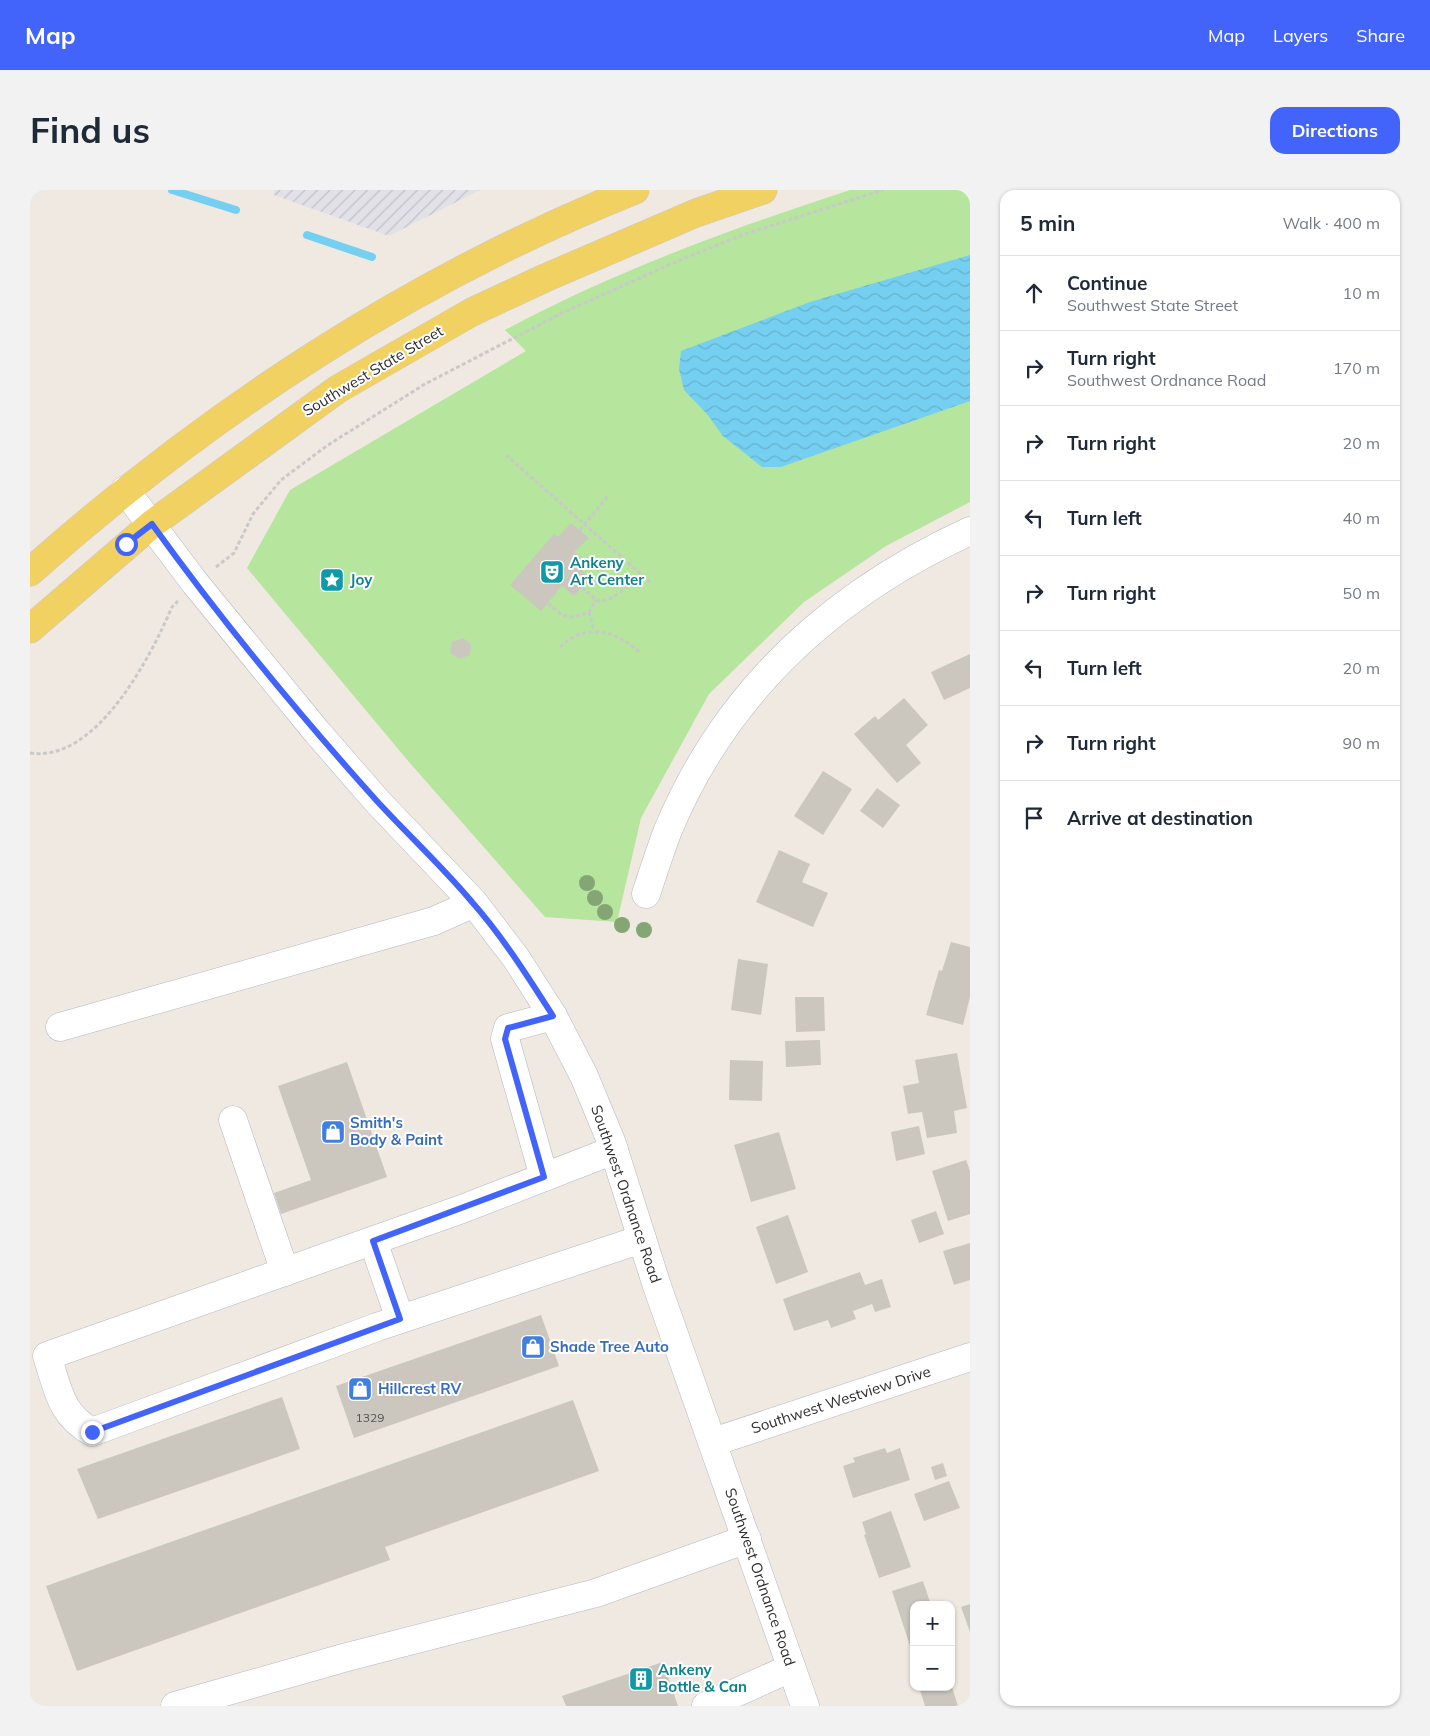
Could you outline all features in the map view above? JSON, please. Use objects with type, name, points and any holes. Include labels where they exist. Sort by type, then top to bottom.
[{"type":"main road","points":[[30,572],[125,490],[255,395],[352,332],[410,298],[506,248],[635,190]]},
{"type":"main road","name":"Southwest State Street","points":[[30,629],[152,524],[338,389],[464,316],[621,244],[696,213],[763,190]]},
{"type":"street","name":"Southwest Ordnance Road","points":[[125,490],[195,583],[377,801],[474,903],[516,958],[553,1016],[584,1076],[614,1150],[642,1239],[805,1706]]},
{"type":"street","points":[[646,894],[668,830],[687,789],[737,709],[765,676],[810,630],[850,598],[939,545],[970,532]]},
{"type":"street","points":[[60,1027],[425,924],[474,903]]},
{"type":"street","points":[[544,1177],[505,1039],[508,1028],[553,1016]]},
{"type":"street","points":[[233,1120],[285,1272]]},
{"type":"street","points":[[614,1150],[373,1241],[39,1358],[69,1414],[77,1423],[92,1432],[400,1319],[642,1239]]},
{"type":"street","points":[[373,1241],[400,1319]]},
{"type":"street","name":"Southwest Westview Drive","points":[[713,1442],[970,1357]]},
{"type":"street","points":[[175,1706],[347,1656],[596,1593],[747,1539]]},
{"type":"street","points":[[706,1706],[792,1668]]},
{"type":"path","points":[[30,753],[55,753],[75,743],[116,707],[144,666],[172,607],[195,583],[234,552],[254,514],[281,480],[328,445],[425,384],[564,312],[742,235],[883,190]]},
{"type":"path","points":[[506,455],[651,583]]},
{"type":"path","points":[[580,530],[608,496]]},
{"type":"path","points":[[582,587],[596,600],[602,601],[612,598],[640,573]]},
{"type":"path","points":[[594,631],[589,612],[596,600]]},
{"type":"path","points":[[548,603],[566,618],[589,612]]},
{"type":"path","points":[[560,647],[572,638],[594,631],[603,631],[619,636],[639,652]]},
{"type":"shaded area","points":[[274,190],[480,190],[389,236],[274,195]]},
{"type":"green space","points":[[850,190],[970,190],[970,502],[886,546],[804,602],[709,694],[641,818],[617,922],[545,917],[409,762],[247,568],[290,490],[526,351],[505,330],[589,289],[674,252]]},
{"type":"water","points":[[970,255],[970,401],[781,467],[762,467],[723,436],[707,414],[684,390],[679,369],[681,351],[810,302]]},
{"type":"building","name":"Ankeny Art Center","points":[[571,523],[589,538],[574,552],[584,560],[578,567],[590,578],[574,596],[562,586],[541,611],[510,585],[554,534],[558,537]]},
{"type":"building","points":[[463,638],[471,644],[470,655],[459,659],[450,653],[452,642]]},
{"type":"building","points":[[970,654],[970,688],[944,700],[931,672]]},
{"type":"building","points":[[904,698],[928,725],[906,745],[921,763],[897,783],[854,734],[875,716],[878,720]]},
{"type":"building","points":[[823,771],[852,789],[823,835],[794,816]]},
{"type":"building","points":[[877,788],[900,805],[883,828],[860,811]]},
{"type":"building","points":[[779,850],[810,864],[802,882],[828,893],[813,927],[756,902]]},
{"type":"building","points":[[951,942],[970,947],[970,997],[963,1025],[926,1015],[939,970],[942,971]]},
{"type":"building","points":[[738,959],[768,964],[761,1015],[731,1010]]},
{"type":"building","points":[[795,997],[824,997],[825,1031],[796,1032]]},
{"type":"building","points":[[820,1040],[821,1065],[786,1067],[785,1041]]},
{"type":"building","points":[[957,1053],[967,1108],[954,1111],[957,1133],[927,1138],[922,1112],[908,1114],[903,1086],[919,1083],[915,1060]]},
{"type":"building","points":[[730,1060],[763,1061],[762,1101],[729,1100]]},
{"type":"building","name":"Smith's Body & Paint","points":[[347,1062],[387,1177],[281,1214],[274,1193],[311,1180],[278,1086]]},
{"type":"building","points":[[919,1126],[925,1154],[896,1161],[891,1132]]},
{"type":"building","points":[[779,1132],[796,1189],[751,1202],[734,1145]]},
{"type":"building","points":[[966,1160],[970,1171],[970,1214],[948,1221],[932,1171]]},
{"type":"building","points":[[936,1211],[944,1234],[919,1243],[911,1220]]},
{"type":"building","points":[[788,1215],[808,1272],[776,1284],[756,1227]]},
{"type":"building","points":[[970,1243],[970,1280],[954,1285],[943,1251]]},
{"type":"building","points":[[860,1272],[865,1285],[882,1279],[891,1307],[875,1312],[872,1304],[853,1311],[856,1319],[831,1328],[828,1320],[794,1331],[783,1299]]},
{"type":"building","points":[[541,1315],[559,1366],[354,1438],[336,1386]]},
{"type":"building","points":[[282,1397],[300,1449],[98,1519],[77,1469]]},
{"type":"building","points":[[573,1400],[599,1471],[385,1547],[390,1560],[77,1671],[46,1586]]},
{"type":"building","points":[[885,1448],[887,1453],[900,1448],[910,1480],[853,1498],[843,1466],[855,1462],[853,1458]]},
{"type":"building","points":[[943,1463],[947,1476],[935,1480],[931,1467]]},
{"type":"building","points":[[949,1481],[960,1508],[924,1521],[914,1494]]},
{"type":"building","points":[[891,1511],[911,1567],[879,1578],[864,1535],[866,1534],[862,1522]]},
{"type":"building","points":[[923,1581],[930,1601],[910,1601],[910,1646],[892,1591]]},
{"type":"building","points":[[970,1604],[970,1632],[961,1607]]},
{"type":"building","name":"Ankeny Bottle & Can","points":[[663,1662],[678,1706],[566,1706],[562,1696]]},
{"type":"building","points":[[920,1691],[953,1691],[958,1706],[925,1706]]},
{"type":"waterway","points":[[172,190],[236,210]]},
{"type":"waterway","points":[[307,235],[372,257]]},
{"type":"place","name":"Ankeny Art Center","points":[[552,572]]},
{"type":"place","name":"Joy","points":[[332,580]]},
{"type":"place","name":"Smith's Body & Paint","points":[[333,1132]]},
{"type":"place","name":"Shade Tree Auto","points":[[533,1347]]},
{"type":"place","name":"Hillcrest RV","points":[[360,1389]]},
{"type":"place","name":"Ankeny Bottle & Can","points":[[641,1679]]},
{"type":"route","points":[[92,1432],[400,1319],[373,1241],[462,1210],[544,1177],[505,1039],[508,1028],[553,1016],[516,958],[474,903],[377,801],[317,732],[195,583],[152,524],[126,544]]}]
